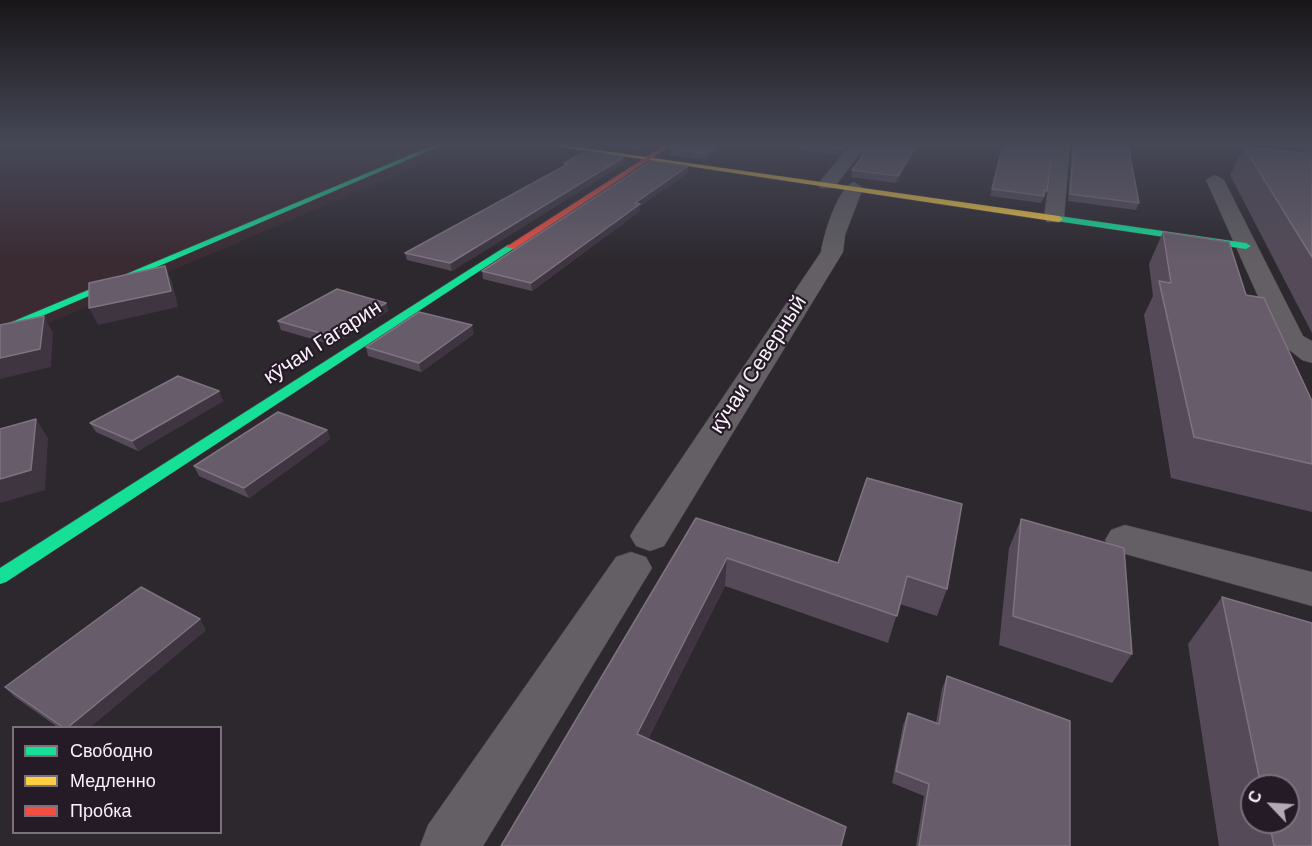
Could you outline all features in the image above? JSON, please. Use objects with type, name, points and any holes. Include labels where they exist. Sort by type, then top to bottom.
[{"type":"street","points":[[0,330],[345,184]]},
{"type":"street","name":"кӯчаи Гагарин","points":[[0,577],[604,184]]},
{"type":"street","points":[[830,184],[1246,246]]},
{"type":"street","points":[[1054,218],[1058,184]]},
{"type":"street","points":[[1217,184],[1292,341],[1312,354]]},
{"type":"street","name":"кӯчаи Северный","points":[[449,846],[832,252],[840,186]]},
{"type":"street","points":[[1125,540],[1312,589]]},
{"type":"shaded area","points":[[0,184],[374,184],[0,344]]},
{"type":"building","points":[[530,184],[579,184],[450,263],[405,253]]},
{"type":"building","points":[[615,184],[662,184],[635,203],[640,204],[531,283],[482,271]]},
{"type":"building","points":[[993,184],[1048,184],[1047,191],[1044,190],[1044,196],[992,189]]},
{"type":"building","points":[[1071,184],[1135,184],[1139,203],[1070,194]]},
{"type":"building","points":[[1267,184],[1312,184],[1312,257]]},
{"type":"building","points":[[1163,232],[1229,242],[1246,295],[1264,298],[1312,401],[1312,464],[1194,437],[1159,281],[1171,283]]},
{"type":"building","points":[[165,266],[171,291],[89,308],[89,283]]},
{"type":"building","points":[[337,289],[386,303],[331,336],[278,321]]},
{"type":"building","points":[[419,312],[472,325],[419,363],[366,347]]},
{"type":"building","points":[[44,316],[40,349],[0,358],[0,325]]},
{"type":"building","points":[[178,376],[219,391],[132,441],[90,423]]},
{"type":"building","points":[[278,412],[327,430],[244,488],[194,466]]},
{"type":"building","points":[[36,419],[31,470],[0,479],[0,429]]},
{"type":"building","points":[[867,478],[962,504],[947,589],[907,576],[897,616],[727,558],[637,734],[846,827],[841,846],[501,846],[696,518],[838,563]]},
{"type":"building","points":[[1021,519],[1124,548],[1132,654],[1013,616]]},
{"type":"building","points":[[141,587],[200,619],[69,726],[61,726],[5,687]]},
{"type":"building","points":[[1222,597],[1312,623],[1312,846],[1274,846],[1272,834],[1300,834],[1300,774],[1259,774]]},
{"type":"building","points":[[947,676],[1070,721],[1070,846],[919,846],[929,784],[896,771],[908,713],[939,724]]},
{"type":"traffic: fast","points":[[0,331],[346,184]]},
{"type":"traffic: fast","points":[[1059,219],[1246,246]]},
{"type":"traffic: fast","points":[[0,577],[511,247]]},
{"type":"traffic: slow","points":[[822,184],[1059,219]]},
{"type":"traffic: jam","points":[[511,247],[608,184]]}]
